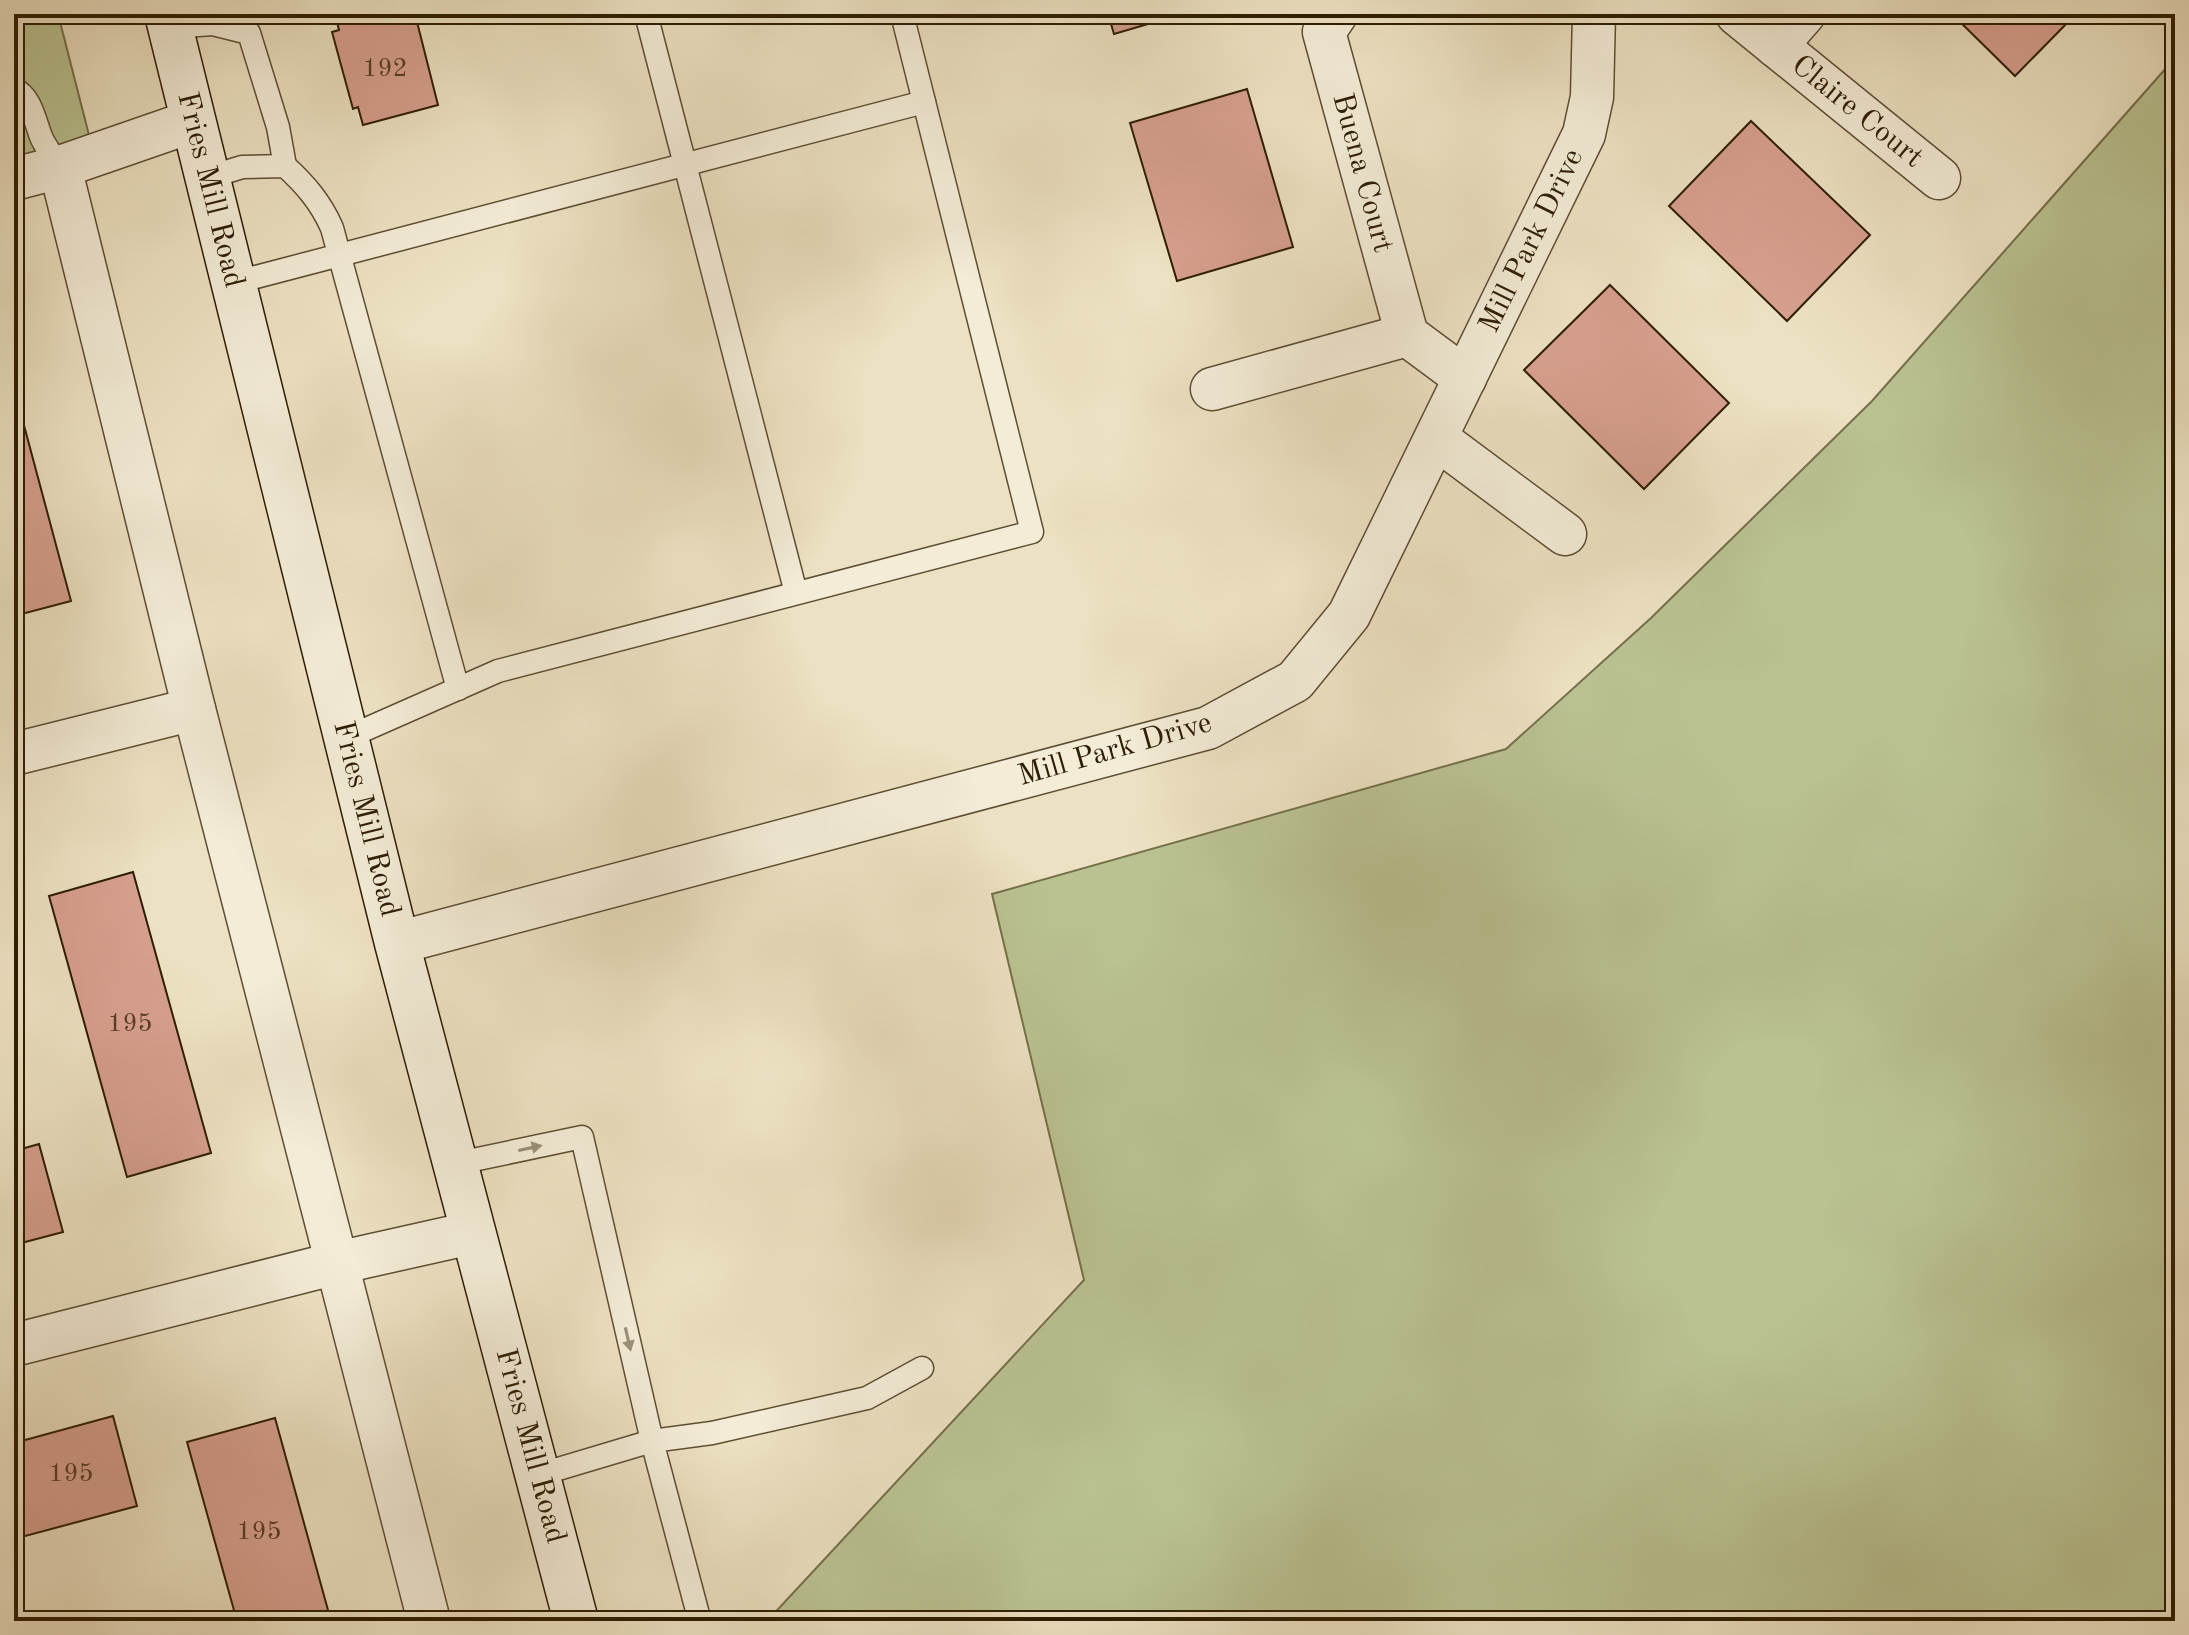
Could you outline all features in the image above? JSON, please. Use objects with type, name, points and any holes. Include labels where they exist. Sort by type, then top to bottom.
[{"type":"main road","name":"Fries Mill Road","points":[[168,21],[397,943],[471,1233],[576,1621]]},
{"type":"street","name":"Buena Court","points":[[1336,14],[1324,32],[1407,335]]},
{"type":"street","name":"Mill Park Drive","points":[[397,943],[1208,728],[1295,681],[1349,615],[1584,134],[1592,97],[1594,14]]},
{"type":"street","name":"Claire Court","points":[[1737,14],[1939,178]]},
{"type":"street","name":"Claire Court","points":[[1776,46],[1804,14]]},
{"type":"street","points":[[14,179],[60,167],[193,121]]},
{"type":"street","points":[[60,167],[194,709],[429,1621]]},
{"type":"street","points":[[1212,389],[1407,335],[1465,378]]},
{"type":"street","points":[[1436,438],[1565,534]]},
{"type":"street","points":[[14,754],[194,709]]},
{"type":"street","points":[[14,1345],[337,1263],[471,1233]]},
{"type":"lane","points":[[646,14],[796,593]]},
{"type":"lane","points":[[346,738],[498,671],[1032,532],[902,14]]},
{"type":"lane","points":[[168,21],[213,24],[249,33],[278,127],[285,166],[310,189],[324,210],[340,255],[458,689]]},
{"type":"lane","points":[[14,89],[21,92],[43,140],[60,167]]},
{"type":"lane","points":[[233,283],[924,102]]},
{"type":"lane","points":[[207,178],[242,167],[285,166]]},
{"type":"lane","points":[[454,1164],[582,1137],[652,1441],[699,1618]]},
{"type":"lane","points":[[538,1475],[652,1441],[712,1433],[867,1398],[922,1368]]},
{"type":"green space","points":[[14,14],[58,14],[90,139],[14,158]]},
{"type":"green space","points":[[2175,58],[2175,1621],[767,1621],[1084,1280],[992,894],[1506,749],[1651,618],[1872,401]]},
{"type":"building","points":[[335,14],[415,14],[438,105],[363,125],[358,107],[353,109],[332,32],[339,30]]},
{"type":"building","points":[[1108,14],[1182,14],[1114,34]]},
{"type":"building","points":[[1952,14],[2076,14],[2015,76]]},
{"type":"building","points":[[1247,89],[1293,247],[1177,281],[1130,123]]},
{"type":"building","points":[[1751,121],[1870,235],[1787,321],[1669,206]]},
{"type":"building","points":[[1610,285],[1729,403],[1644,489],[1524,370]]},
{"type":"building","points":[[14,388],[71,601],[14,616]]},
{"type":"building","points":[[133,872],[211,1153],[127,1177],[49,896]]},
{"type":"building","points":[[39,1144],[63,1232],[14,1245],[14,1151]]},
{"type":"building","points":[[113,1416],[137,1506],[14,1539],[14,1443]]},
{"type":"building","points":[[275,1418],[331,1621],[237,1621],[187,1442]]}]
